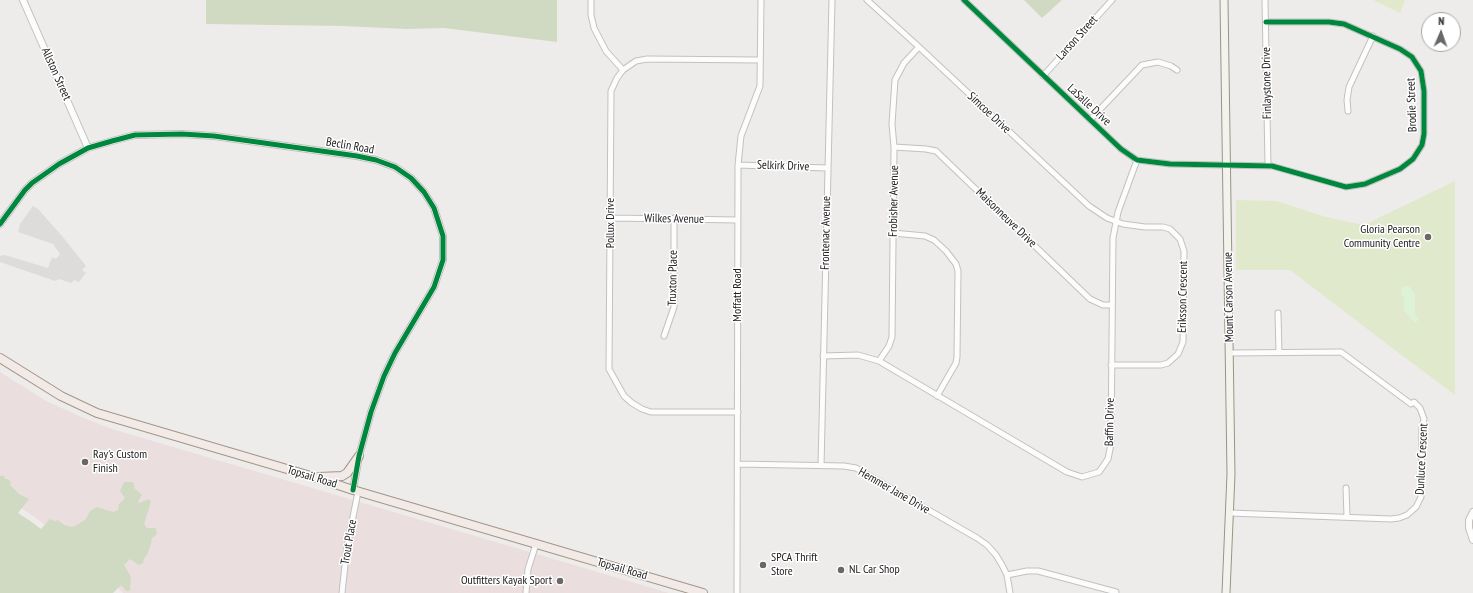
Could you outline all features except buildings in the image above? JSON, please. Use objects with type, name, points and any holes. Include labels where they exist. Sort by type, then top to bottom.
[{"type":"main road","name":"Mount Carson Avenue","points":[[1224,0],[1230,353],[1230,512],[1226,593]]},
{"type":"main road","name":"Topsail Road","points":[[0,358],[61,396],[97,413],[703,593]]},
{"type":"main road","points":[[314,477],[342,476],[351,469],[359,456]]},
{"type":"street","name":"Allston Street","points":[[23,0],[88,148]]},
{"type":"street","points":[[591,0],[591,15],[594,28],[606,51],[623,70]]},
{"type":"street","name":"Moffatt Road","points":[[737,593],[738,165],[741,136],[759,90],[761,0]]},
{"type":"street","name":"Frontenac Avenue","points":[[821,466],[832,0]]},
{"type":"street","name":"Simcoe Drive","points":[[867,0],[1089,206],[1101,215],[1115,221]]},
{"type":"street","name":"LaSalle Drive","points":[[964,0],[1121,149],[1137,160],[1170,164],[1227,165]]},
{"type":"street","name":"Larson Street","points":[[1043,76],[1112,0]]},
{"type":"street","name":"Finlaystone Drive","points":[[1265,0],[1268,166]]},
{"type":"street","name":"Brodie Street","points":[[1227,165],[1268,166],[1280,168],[1336,186],[1351,187],[1365,184],[1405,166],[1413,159],[1422,145],[1424,134],[1424,85],[1421,71],[1408,54],[1353,27],[1339,23],[1266,22]]},
{"type":"street","points":[[1348,111],[1347,100],[1349,88],[1373,36]]},
{"type":"street","name":"Frobisher Avenue","points":[[879,361],[889,346],[892,338],[894,147],[892,124],[895,80],[904,63],[919,47]]},
{"type":"street","name":"Pollux Drive","points":[[738,412],[651,412],[632,403],[624,396],[609,369],[611,91],[617,78],[623,70],[636,61],[647,58],[760,60]]},
{"type":"street","points":[[1090,120],[1142,65],[1158,62],[1171,66],[1177,70]]},
{"type":"street","name":"Beclin Road","points":[[0,224],[32,183],[59,164],[88,148],[122,138],[143,135],[182,134],[241,139],[376,160],[396,167],[411,178],[424,192],[434,208],[443,236],[443,260],[434,287],[395,353],[384,376],[371,412],[359,456],[356,491]]},
{"type":"street","name":"Maisonneuve Drive","points":[[894,147],[926,149],[936,152],[1090,299],[1103,305],[1112,305]]},
{"type":"street","name":"Baffin Drive","points":[[824,356],[858,355],[879,361],[1067,472],[1082,477],[1090,476],[1099,472],[1108,459],[1110,453],[1113,238],[1115,221],[1137,160]]},
{"type":"street","name":"Selkirk Drive","points":[[738,165],[827,168]]},
{"type":"street","name":"Wilkes Avenue","points":[[611,218],[738,220]]},
{"type":"street","name":"Truxton Place","points":[[664,336],[674,307],[674,218]]},
{"type":"street","name":"Eriksson Crescent","points":[[1111,365],[1154,366],[1168,363],[1178,354],[1183,342],[1184,251],[1180,239],[1176,233],[1163,227],[1133,226],[1115,221]]},
{"type":"street","points":[[893,233],[925,236],[934,240],[946,251],[956,264],[958,271],[956,363],[937,396]]},
{"type":"street","points":[[1278,313],[1279,353]]},
{"type":"street","name":"Dunluce Crescent","points":[[1230,353],[1341,352],[1411,404],[1414,402],[1420,408],[1424,419],[1422,428],[1420,500],[1416,507],[1406,515],[1395,519],[1230,512]]},
{"type":"street","name":"Hemmer Jane Drive","points":[[738,464],[848,466],[856,468],[987,545],[1002,564],[1007,575],[1010,593]]},
{"type":"street","points":[[1346,488],[1346,517]]},
{"type":"street","name":"Trout Place","points":[[342,593],[347,547],[356,491]]},
{"type":"street","points":[[1473,512],[1469,520],[1469,528],[1473,540]]},
{"type":"street","points":[[526,593],[528,568],[536,544]]},
{"type":"street","points":[[1007,575],[1027,571],[1038,571],[1116,592]]},
{"type":"shaded area","points":[[33,206],[38,209],[62,236],[86,266],[82,270],[86,273],[79,282],[74,280],[71,283],[59,279],[55,281],[0,262],[0,256],[5,255],[48,268],[52,257],[56,259],[60,254],[53,244],[18,232],[20,224]]},
{"type":"shaded area","points":[[0,372],[46,401],[112,429],[669,593],[123,593],[79,549],[0,493]]},
{"type":"green space","points":[[206,0],[557,0],[557,42],[444,28],[407,29],[342,26],[206,24]]},
{"type":"green space","points":[[1024,0],[1062,0],[1042,18]]},
{"type":"green space","points":[[1373,0],[1405,0],[1400,13]]},
{"type":"green space","points":[[1455,181],[1455,395],[1290,270],[1236,270],[1236,200],[1277,201],[1326,217],[1364,225]]},
{"type":"green space","points":[[1402,287],[1410,287],[1415,294],[1415,315],[1419,319],[1415,323],[1404,310],[1404,298],[1401,295]]},
{"type":"green space","points":[[0,476],[4,476],[5,479],[8,479],[11,482],[10,485],[19,494],[29,499],[18,513],[41,529],[50,519],[54,521],[58,520],[64,525],[72,527],[86,519],[90,511],[97,507],[113,512],[118,510],[119,504],[125,498],[120,491],[124,482],[133,482],[135,489],[142,495],[138,501],[139,503],[149,499],[151,502],[144,524],[147,528],[156,528],[157,534],[152,538],[143,563],[139,565],[130,559],[124,565],[131,577],[130,591],[126,591],[121,585],[113,593],[0,593]]},
{"type":"cycle path","points":[[964,0],[1121,149],[1137,160],[1170,164],[1272,166],[1346,187],[1365,184],[1400,169],[1413,159],[1422,145],[1424,134],[1424,91],[1421,71],[1412,57],[1400,49],[1344,24],[1329,22],[1266,22]]},
{"type":"cycle path","points":[[0,224],[25,190],[32,183],[59,164],[88,148],[135,135],[182,134],[214,136],[357,156],[376,160],[395,167],[411,178],[424,192],[434,208],[443,236],[443,260],[434,287],[395,353],[384,376],[371,412],[359,456],[353,490]]},
{"type":"place","name":"Gloria Pearson Community Centre","points":[[1428,237]]},
{"type":"place","name":"Ray's Custom Finish","points":[[85,462]]},
{"type":"place","name":"SPCA Thrift Store","points":[[763,565]]},
{"type":"place","name":"NL Car Shop","points":[[841,570]]},
{"type":"place","name":"Outfitters Kayak Sport","points":[[560,581]]}]
